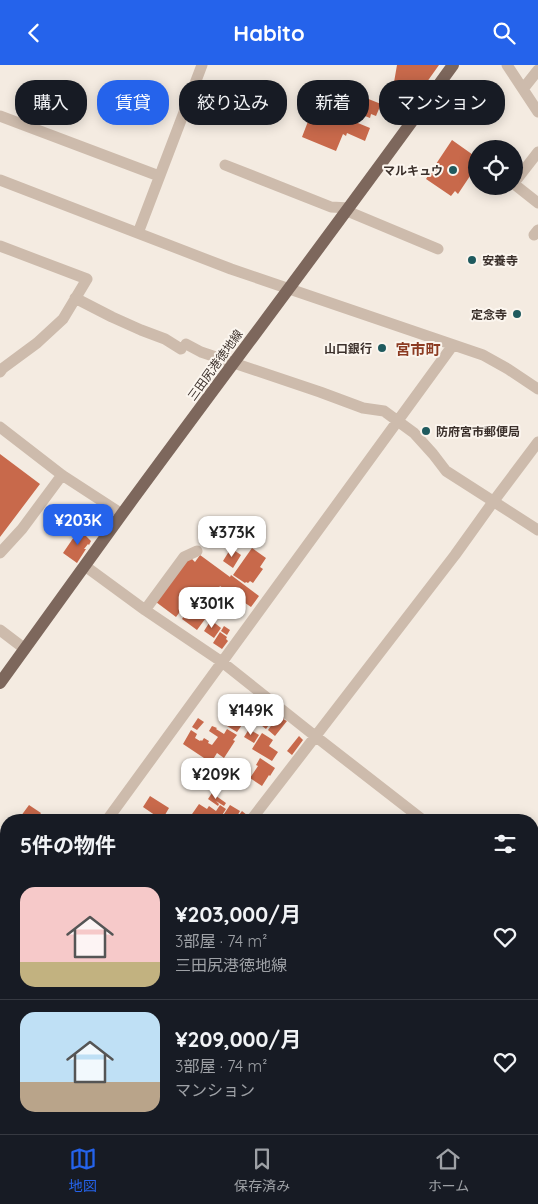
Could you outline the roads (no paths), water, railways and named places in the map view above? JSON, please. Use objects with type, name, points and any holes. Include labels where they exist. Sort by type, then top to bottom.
[{"type":"main road","name":"三田尻港徳地線","points":[[0,683],[122,514],[453,65]]},
{"type":"street","points":[[138,233],[202,65]]},
{"type":"street","points":[[507,65],[538,111]]},
{"type":"street","points":[[523,89],[538,70]]},
{"type":"street","points":[[0,116],[159,176]]},
{"type":"street","points":[[523,171],[538,152]]},
{"type":"street","points":[[226,165],[331,207],[348,209],[438,249]]},
{"type":"street","points":[[0,181],[231,269],[483,355],[538,389]]},
{"type":"street","points":[[523,190],[538,203]]},
{"type":"street","points":[[0,246],[87,279],[63,319],[37,343],[0,372]]},
{"type":"street","points":[[75,298],[112,317],[183,346],[320,392],[363,409],[384,411],[414,433],[434,454],[446,471],[538,530]]},
{"type":"street","points":[[111,814],[453,345]]},
{"type":"street","points":[[0,427],[62,475],[122,514]]},
{"type":"street","points":[[256,814],[538,442]]},
{"type":"street","points":[[0,553],[22,529],[62,475]]},
{"type":"street","points":[[145,610],[184,557],[197,551]]},
{"type":"street","points":[[84,566],[222,662],[415,814]]},
{"type":"street","points":[[0,630],[25,649]]},
{"type":"place","name":"マルキュウ","points":[[453,170]]},
{"type":"place","name":"安養寺","points":[[472,260]]},
{"type":"place","name":"定念寺","points":[[517,314]]},
{"type":"place","name":"山口銀行","points":[[382,348]]},
{"type":"place","name":"防府宮市郵便局","points":[[426,431]]},
{"type":"district","name":"宮市町","points":[[418,349]]}]
